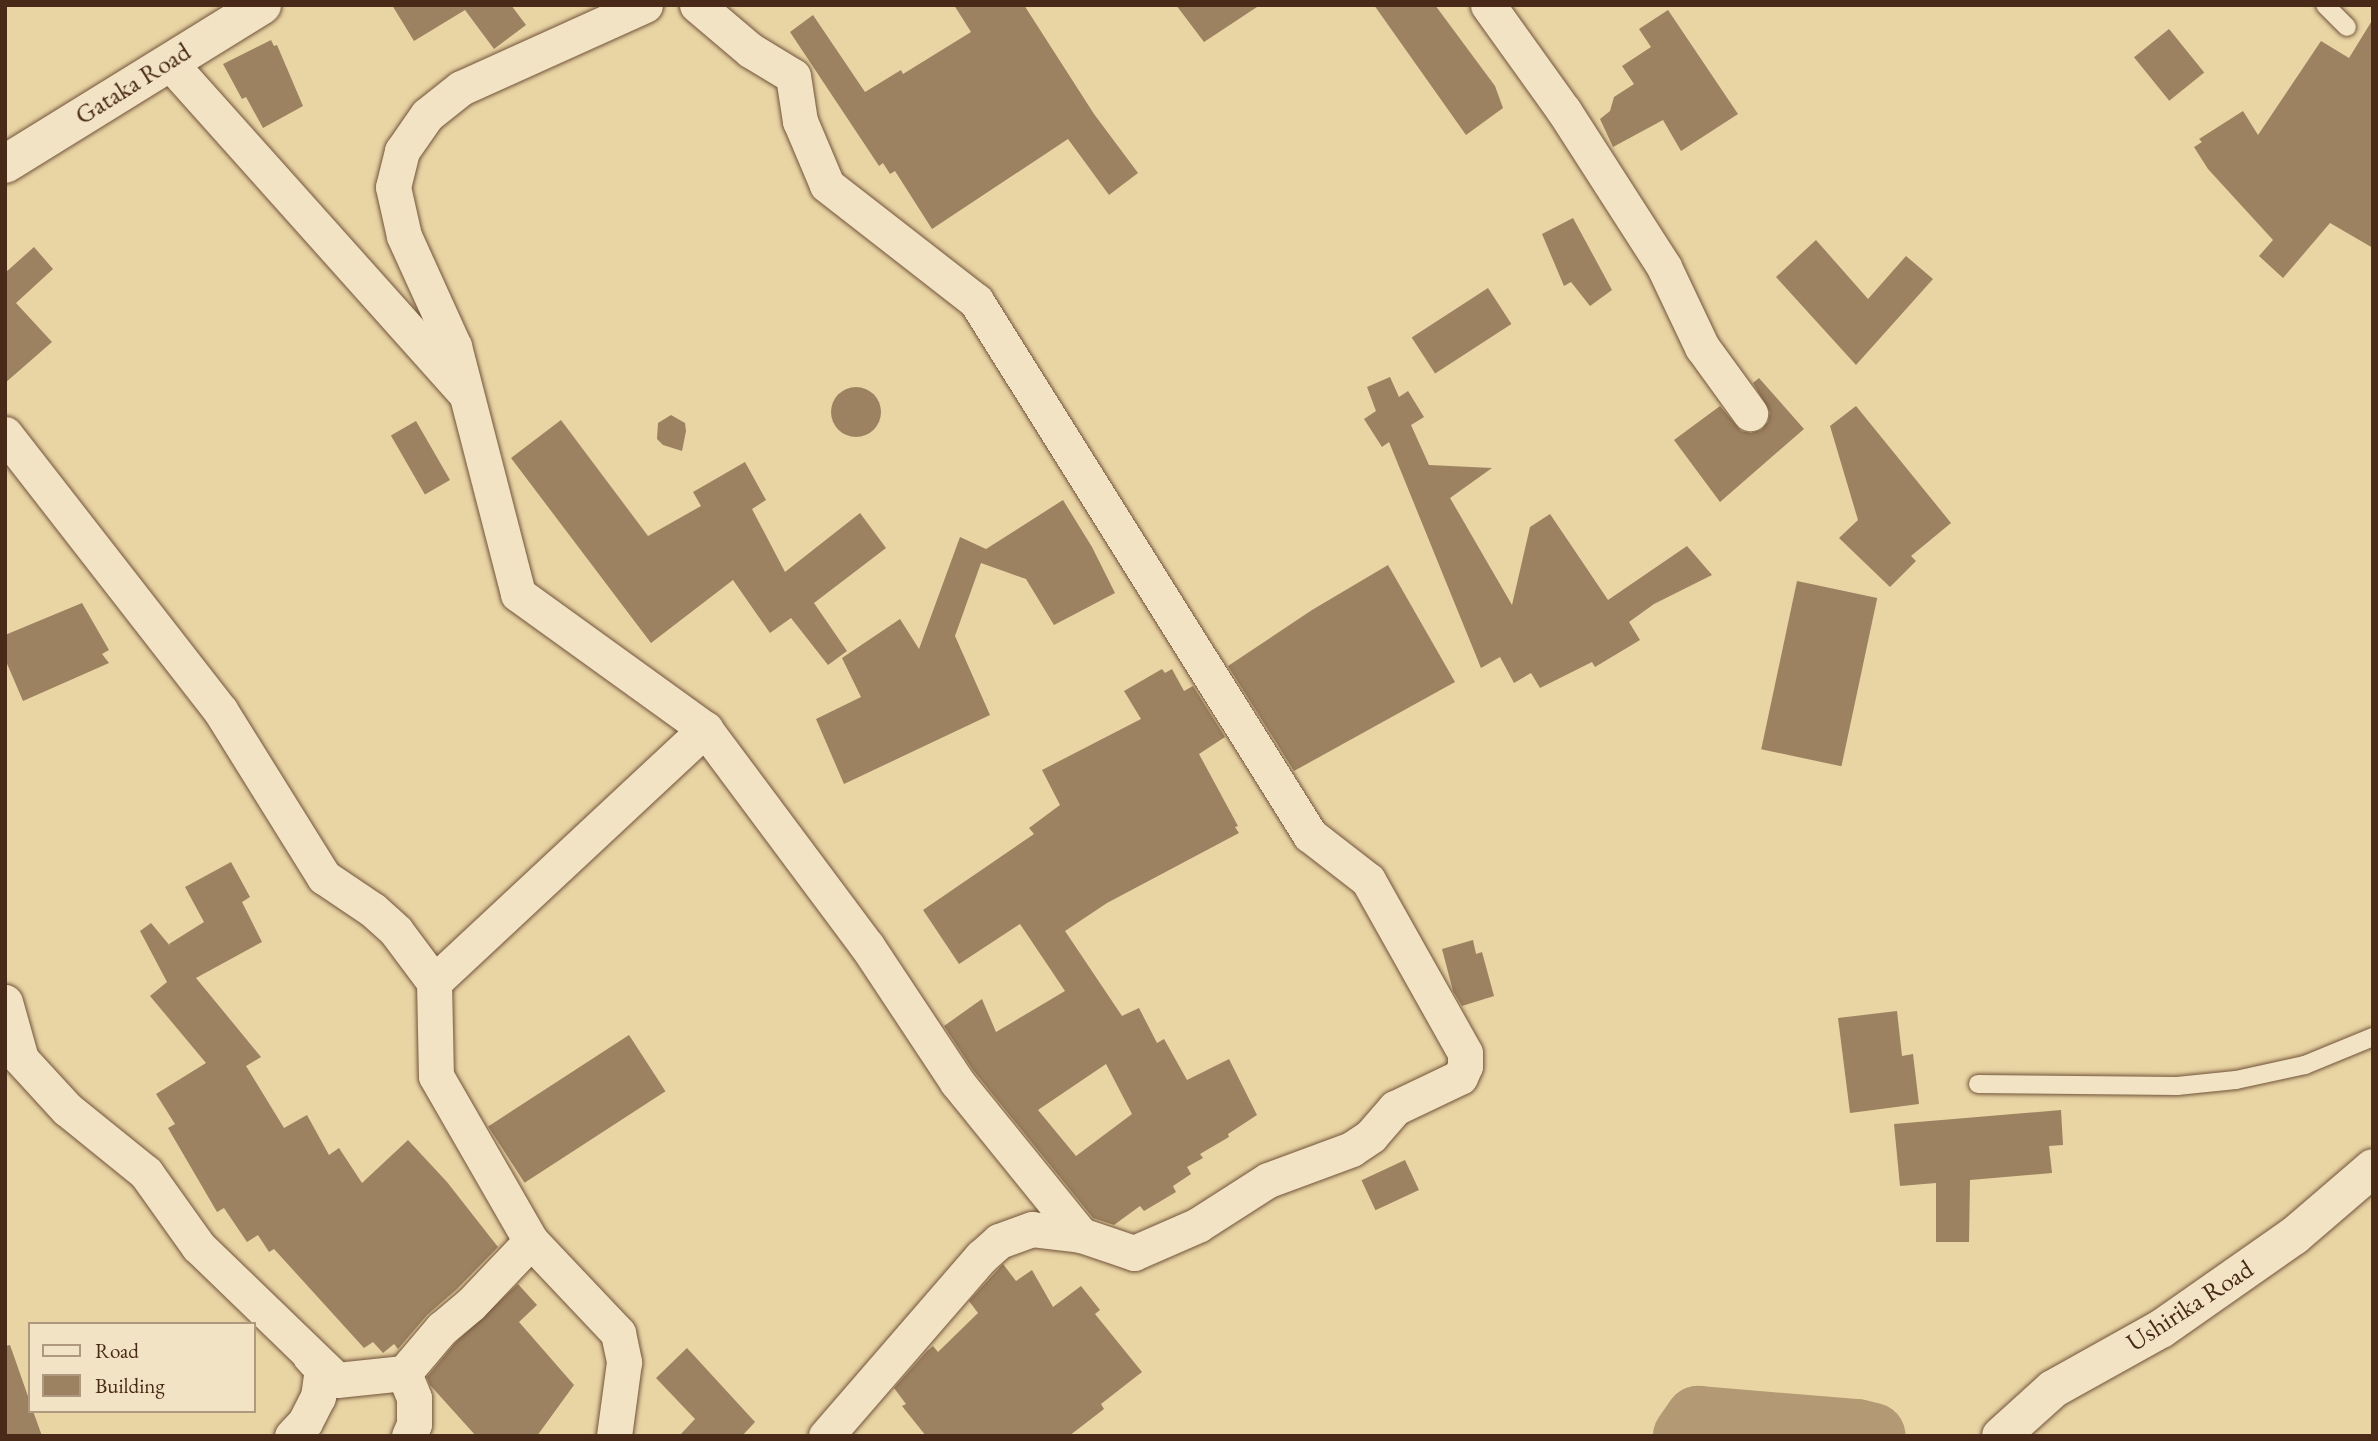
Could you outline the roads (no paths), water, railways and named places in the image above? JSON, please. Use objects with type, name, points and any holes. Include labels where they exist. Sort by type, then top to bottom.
[{"type":"street","name":"Gataka Road","points":[[6,162],[262,5]]},
{"type":"street","points":[[645,5],[461,88],[427,115],[402,151],[393,187],[404,236],[454,346],[519,594],[705,729],[867,946],[957,1082],[1081,1235]]},
{"type":"street","points":[[697,5],[750,50],[793,76],[800,121],[827,185],[976,301],[1310,835],[1368,880],[1465,1052],[1465,1066],[1460,1077],[1395,1108],[1371,1136],[1352,1149],[1268,1180],[1198,1225],[1134,1253],[1081,1235],[1032,1229],[999,1241],[981,1257],[826,1436]]},
{"type":"street","points":[[1488,5],[1564,111],[1664,267],[1702,346],[1750,413]]},
{"type":"street","points":[[169,62],[467,396]]},
{"type":"street","points":[[5,434],[220,710],[324,877],[373,910],[396,930],[434,982],[436,1076],[531,1241],[618,1333],[624,1362],[614,1436]]},
{"type":"street","points":[[434,982],[705,729]]},
{"type":"street","points":[[5,1002],[13,1062],[146,1173],[198,1246],[337,1380],[404,1373],[442,1328],[471,1304],[531,1241]]},
{"type":"street","name":"Ushirika Road","points":[[2004,1433],[2053,1389],[2161,1329],[2294,1237],[2373,1168]]},
{"type":"street","points":[[263,1309],[322,1369],[318,1396],[305,1422],[292,1436]]},
{"type":"street","points":[[404,1373],[414,1398],[414,1424],[409,1436]]},
{"type":"lane","points":[[2325,5],[2347,27]]},
{"type":"lane","points":[[1978,1084],[2177,1086],[2236,1080],[2305,1065],[2373,1037]]},
{"type":"waterway","points":[[1686,1436],[1698,1419],[1857,1432],[1873,1436]]}]
